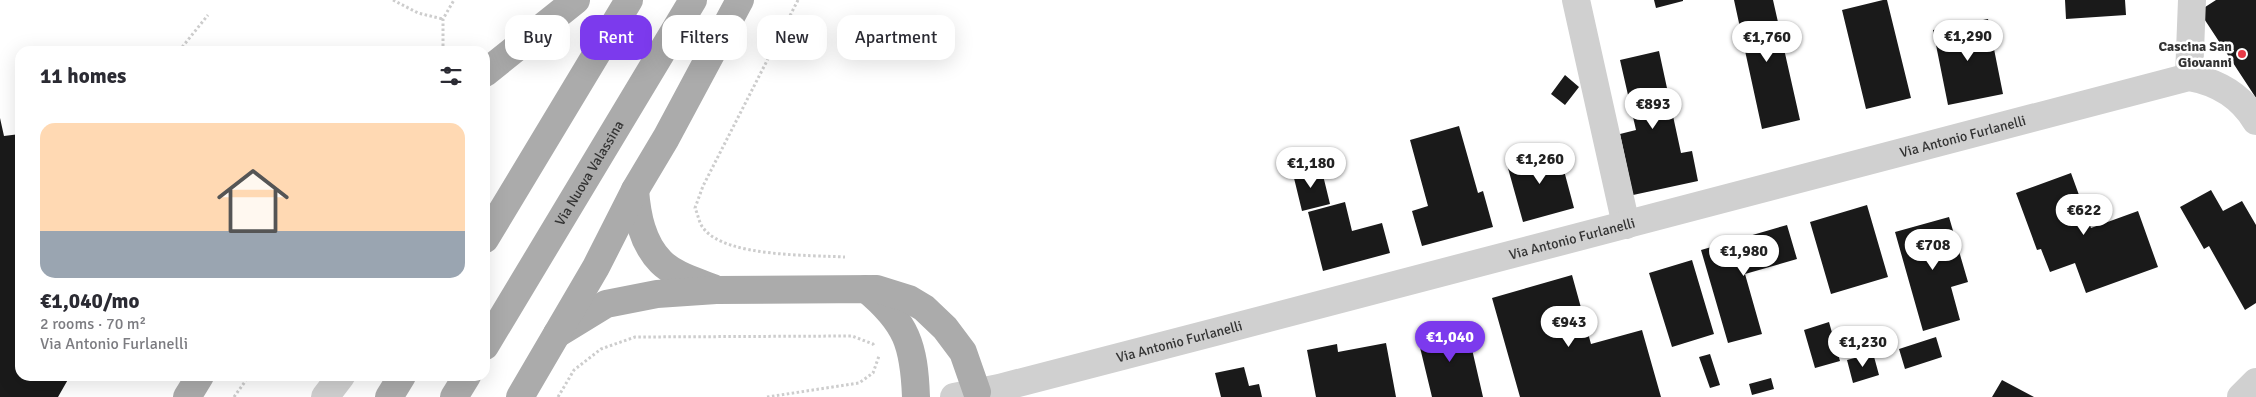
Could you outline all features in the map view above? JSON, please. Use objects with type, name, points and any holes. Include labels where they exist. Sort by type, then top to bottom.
[{"type":"main road","points":[[490,69],[576,0]]},
{"type":"main road","points":[[490,231],[629,0]]},
{"type":"main road","name":"Via Nuova Valassina","points":[[490,338],[692,0]]},
{"type":"main road","points":[[520,397],[596,267],[635,190],[666,138],[740,0]]},
{"type":"main road","points":[[635,190],[638,218],[648,245],[661,262],[679,274],[716,290]]},
{"type":"main road","points":[[557,334],[606,304],[657,294],[716,290],[877,289],[909,299],[933,316],[945,328],[963,352],[966,395]]},
{"type":"main road","points":[[866,290],[890,312],[909,341],[914,363],[916,397]]},
{"type":"main road","points":[[187,397],[197,381]]},
{"type":"main road","points":[[389,397],[399,381]]},
{"type":"main road","points":[[454,397],[463,381]]},
{"type":"street","points":[[1576,0],[1626,225]]},
{"type":"street","points":[[2192,0],[2189,77],[2222,86],[2251,113],[2256,122]]},
{"type":"street","name":"Via Antonio Furlanelli","points":[[966,395],[1626,225],[2189,77]]},
{"type":"street","points":[[490,209],[525,173]]},
{"type":"street","points":[[325,397],[336,381]]},
{"type":"street","points":[[2241,397],[2256,382]]},
{"type":"path","points":[[393,0],[418,13],[443,19]]},
{"type":"path","points":[[443,46],[443,19],[454,0]]},
{"type":"path","points":[[798,0],[703,186],[695,208],[703,228],[716,240],[743,250],[852,258]]},
{"type":"path","points":[[183,46],[208,15]]},
{"type":"path","points":[[558,397],[574,370],[601,348],[635,337],[852,336],[873,344],[880,358]]},
{"type":"path","points":[[767,397],[859,383],[873,373],[880,358],[909,341]]},
{"type":"path","points":[[234,397],[245,381]]},
{"type":"building","points":[[1654,0],[1683,0],[1683,1],[1656,8]]},
{"type":"building","points":[[1734,0],[1773,0],[1800,120],[1762,129]]},
{"type":"building","points":[[1887,0],[1911,98],[1866,109],[1842,10]]},
{"type":"building","points":[[2065,0],[2125,0],[2126,15],[2066,19]]},
{"type":"building","name":"Cascina San Giovanni","points":[[2216,0],[2256,0],[2256,98],[2199,11]]},
{"type":"building","points":[[1988,19],[2003,94],[1948,105],[1933,30]]},
{"type":"building","points":[[1659,51],[1681,153],[1692,151],[1698,181],[1633,195],[1620,134],[1636,130],[1620,60]]},
{"type":"building","points":[[1565,75],[1579,87],[1565,105],[1551,94]]},
{"type":"building","points":[[0,118],[4,136],[15,135],[15,381],[67,381],[58,397],[0,397]]},
{"type":"building","points":[[1459,126],[1478,193],[1483,191],[1493,227],[1422,246],[1412,211],[1428,206],[1410,140]]},
{"type":"building","points":[[1558,148],[1574,208],[1523,222],[1506,161]]},
{"type":"building","points":[[1321,167],[1330,204],[1302,211],[1293,174]]},
{"type":"building","points":[[2071,173],[2091,228],[2138,211],[2158,267],[2086,293],[2075,263],[2050,272],[2041,249],[2037,250],[2016,193]]},
{"type":"building","points":[[2211,190],[2223,211],[2242,201],[2256,225],[2256,303],[2245,310],[2209,246],[2204,249],[2180,207]]},
{"type":"building","points":[[1345,202],[1352,231],[1382,223],[1390,253],[1323,271],[1308,212]]},
{"type":"building","points":[[1867,205],[1888,277],[1831,294],[1810,222]]},
{"type":"building","points":[[1949,217],[1968,282],[1951,287],[1960,320],[1923,331],[1895,232]]},
{"type":"building","points":[[1787,225],[1797,259],[1745,274],[1762,334],[1728,343],[1701,250]]},
{"type":"building","points":[[1692,260],[1714,334],[1672,347],[1649,273]]},
{"type":"building","points":[[1572,275],[1591,344],[1642,330],[1661,397],[1520,397],[1492,298]]},
{"type":"building","points":[[1829,322],[1840,361],[1815,368],[1804,330]]},
{"type":"building","points":[[1466,323],[1483,397],[1432,397],[1417,335]]},
{"type":"building","points":[[1936,337],[1942,357],[1905,369],[1899,349]]},
{"type":"building","points":[[1386,343],[1396,397],[1316,397],[1307,350],[1337,344],[1338,352]]},
{"type":"building","points":[[1873,353],[1879,375],[1853,383],[1847,360]]},
{"type":"building","points":[[1710,354],[1720,385],[1710,388],[1699,357]]},
{"type":"building","points":[[1244,367],[1249,386],[1259,384],[1262,397],[1221,397],[1215,373]]},
{"type":"building","points":[[1771,378],[1774,389],[1752,395],[1749,384]]},
{"type":"building","points":[[2002,380],[2034,397],[1992,397]]},
{"type":"place","name":"Cascina San Giovanni","points":[[2242,54]]}]
